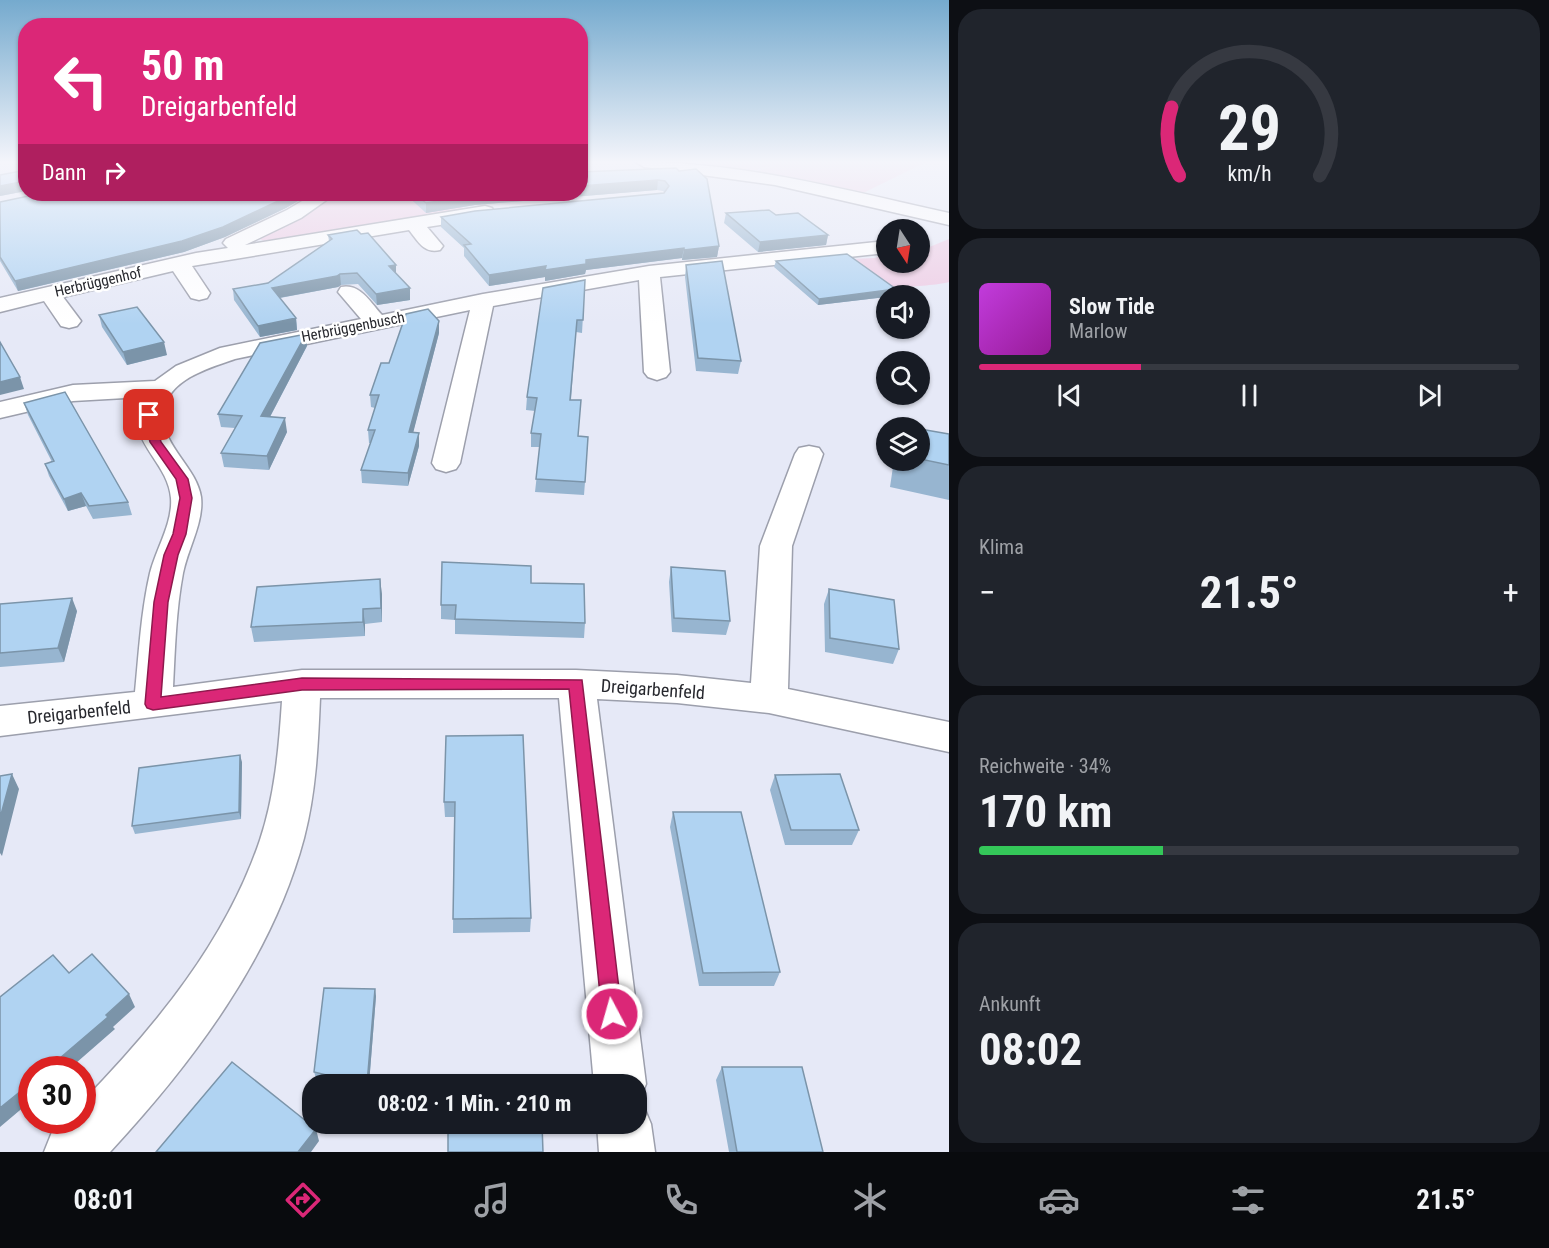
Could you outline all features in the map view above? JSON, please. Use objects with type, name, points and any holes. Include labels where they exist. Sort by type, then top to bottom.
[{"type":"street","name":"Herbrüggenhof","points":[[188,261],[290,216]]},
{"type":"street","name":"Herbrüggenhof","points":[[0,305],[188,261],[307,250],[435,216]]},
{"type":"street","points":[[927,216],[949,221]]},
{"type":"street","points":[[930,232],[949,221]]},
{"type":"street","points":[[413,223],[433,246]]},
{"type":"street","name":"Herbrüggenbusch","points":[[0,410],[73,393],[160,388],[201,363],[229,352],[483,301],[649,272],[876,249]]},
{"type":"street","points":[[188,261],[199,292]]},
{"type":"street","points":[[649,272],[657,372]]},
{"type":"street","points":[[349,292],[376,322]]},
{"type":"street","points":[[49,293],[69,321]]},
{"type":"street","points":[[446,463],[483,301]]},
{"type":"street","points":[[153,704],[161,602],[171,555],[180,534],[186,498],[182,479],[156,442],[151,428],[149,415],[152,402],[160,388]]},
{"type":"street","points":[[769,699],[776,546],[809,454]]},
{"type":"street","points":[[72,1152],[126,1097],[192,1017],[246,929],[278,849],[294,785],[302,684]]},
{"type":"street","name":"Dreigarbenfeld","points":[[0,721],[302,684],[576,684],[677,689],[769,699],[949,737]]},
{"type":"street","points":[[576,684],[619,1074]]},
{"type":"street","points":[[625,1134],[627,1152]]},
{"type":"shaded area","points":[[300,216],[437,216],[268,243],[260,239],[262,235]]},
{"type":"shaded area","points":[[949,239],[949,282],[928,285],[887,285],[851,259],[876,258],[876,273],[930,273],[930,247]]},
{"type":"building","points":[[0,216],[247,216],[223,227],[182,241],[15,281],[0,257]]},
{"type":"building","points":[[714,216],[719,246],[586,260],[586,264],[545,270],[546,266],[489,275],[464,245],[471,244],[441,217]]},
{"type":"building","points":[[729,216],[802,216],[828,235],[760,242]]},
{"type":"building","points":[[357,230],[361,234],[368,233],[396,265],[389,266],[410,288],[376,294],[357,273],[340,274],[272,288],[296,318],[258,326],[233,289],[268,283],[332,239],[328,235]]},
{"type":"building","points":[[847,254],[890,285],[876,285],[876,292],[819,299],[776,261]]},
{"type":"building","points":[[722,261],[741,361],[698,358],[686,265]]},
{"type":"building","points":[[585,280],[583,320],[577,320],[570,400],[581,400],[578,436],[588,437],[585,482],[536,479],[541,434],[531,433],[537,398],[527,397],[543,288]]},
{"type":"building","points":[[137,307],[164,342],[123,352],[99,315]]},
{"type":"building","points":[[428,309],[439,321],[409,432],[419,433],[408,473],[361,470],[375,430],[368,430],[379,395],[370,395],[381,363],[389,363],[406,314]]},
{"type":"building","points":[[306,334],[261,416],[285,418],[267,456],[221,453],[242,416],[218,414],[260,343]]},
{"type":"building","points":[[0,342],[20,377],[0,382]]},
{"type":"building","points":[[65,392],[128,502],[89,506],[81,493],[64,499],[45,464],[54,461],[24,403]]},
{"type":"building","points":[[930,431],[949,434],[949,465],[930,461]]},
{"type":"building","points":[[442,562],[531,566],[531,583],[584,584],[585,623],[455,619],[456,605],[441,605]]},
{"type":"building","points":[[671,567],[725,571],[730,621],[674,618]]},
{"type":"building","points":[[380,579],[381,608],[363,609],[363,622],[251,627],[257,587]]},
{"type":"building","points":[[829,589],[894,600],[899,649],[830,638]]},
{"type":"building","points":[[72,598],[58,648],[0,653],[0,604]]},
{"type":"building","points":[[523,735],[531,918],[453,919],[455,802],[444,802],[446,736]]},
{"type":"building","points":[[240,755],[239,812],[132,826],[139,768]]},
{"type":"building","points":[[12,774],[0,818],[0,776]]},
{"type":"building","points":[[840,774],[859,830],[791,830],[775,775]]},
{"type":"building","points":[[673,812],[741,812],[780,972],[703,973]]},
{"type":"building","points":[[92,954],[129,994],[106,1015],[108,1017],[62,1056],[18,1056],[18,1093],[0,1108],[0,997],[53,955],[69,973]]},
{"type":"building","points":[[324,988],[375,989],[368,1074],[314,1072]]},
{"type":"building","points":[[232,1062],[302,1118],[302,1134],[312,1134],[298,1152],[156,1152]]},
{"type":"building","points":[[722,1067],[802,1067],[823,1152],[737,1152]]},
{"type":"building","points":[[448,1134],[542,1134],[543,1152],[448,1152]]},
{"type":"route","points":[[149,415],[156,442],[182,479],[186,498],[180,534],[171,555],[161,602],[153,704],[302,684],[576,684],[612,1014]]}]
